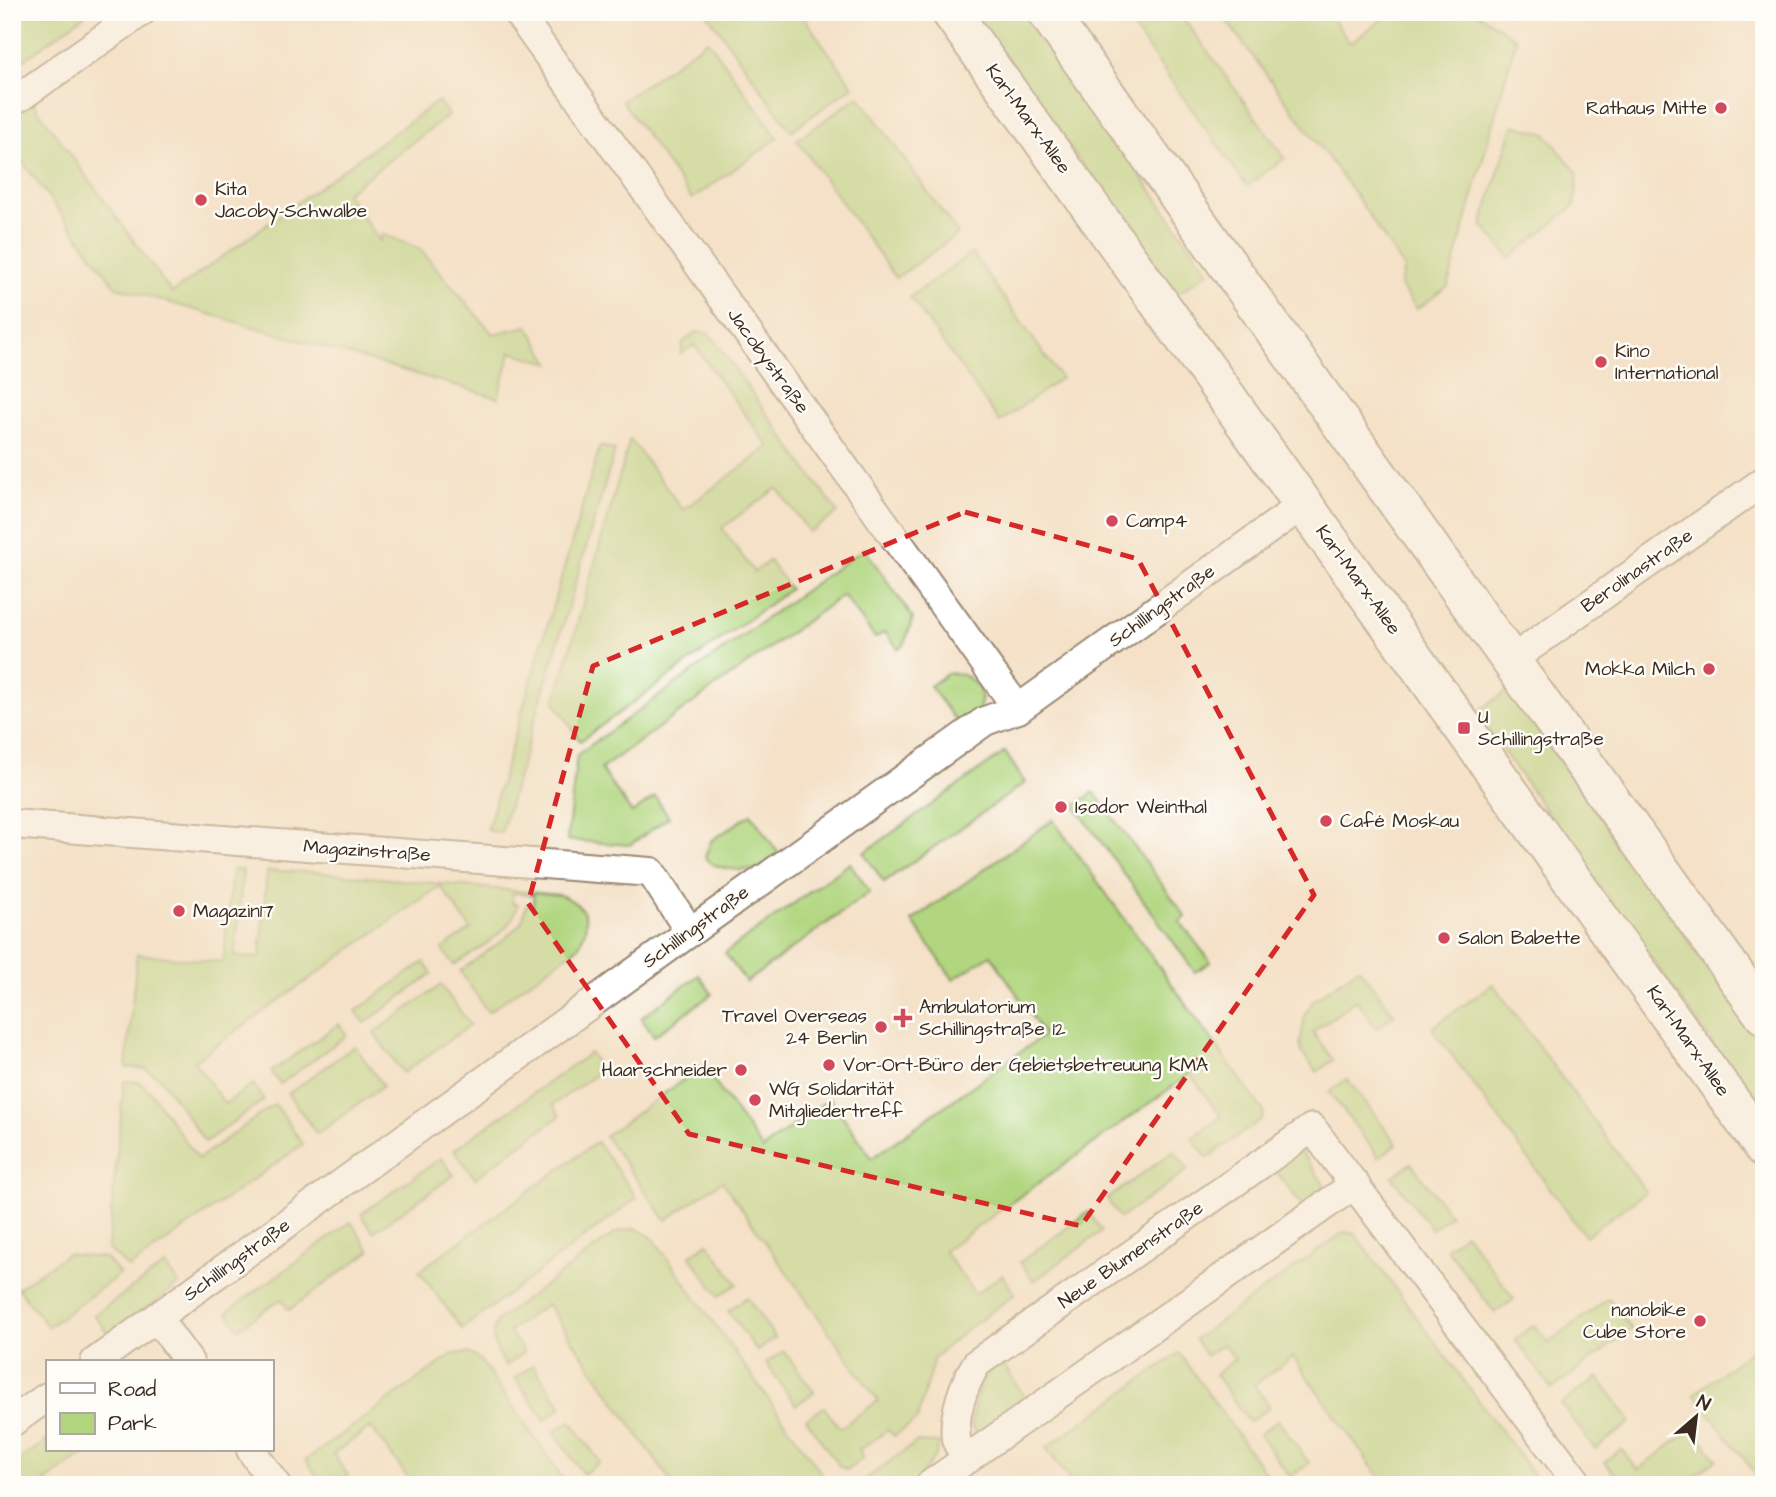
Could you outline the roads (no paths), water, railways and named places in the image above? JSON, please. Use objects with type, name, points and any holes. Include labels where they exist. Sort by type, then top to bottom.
[{"type":"main road","name":"Karl-Marx-Allee","points":[[951,12],[1764,1148]]},
{"type":"main road","points":[[1047,12],[1764,1015]]},
{"type":"street","points":[[12,97],[20,97],[141,12]]},
{"type":"street","name":"Jacobystraße","points":[[517,12],[1018,709]]},
{"type":"street","name":"Berolinastraße","points":[[1510,661],[1764,481]]},
{"type":"street","name":"Schillingstraße","points":[[98,1360],[985,721],[1018,709],[1304,504]]},
{"type":"street","name":"Magazinstraße","points":[[12,824],[650,872],[690,932]]},
{"type":"street","name":"Neue Blumenstraße","points":[[968,1458],[956,1441],[960,1398],[977,1363],[1312,1128],[1579,1485]]},
{"type":"street","points":[[930,1485],[1355,1184]]},
{"type":"street","points":[[157,1318],[188,1360]]},
{"type":"street","points":[[12,1422],[46,1398]]},
{"type":"street","points":[[252,1452],[276,1485]]},
{"type":"place","name":"Rathaus Mitte","points":[[1721,108]]},
{"type":"place","name":"Kita Jacoby-Schwalbe","points":[[201,200]]},
{"type":"place","name":"Kino International","points":[[1601,362]]},
{"type":"place","name":"Camp4","points":[[1112,521]]},
{"type":"place","name":"Mokka Milch","points":[[1709,669]]},
{"type":"place","name":"U Schillingstraße","points":[[1464,728]]},
{"type":"place","name":"Isodor Weinthal","points":[[1061,807]]},
{"type":"place","name":"Café Moskau","points":[[1326,821]]},
{"type":"place","name":"Magazin17","points":[[179,911]]},
{"type":"place","name":"Salon Babette","points":[[1444,938]]},
{"type":"place","name":"Ambulatorium Schillingstraße 12","points":[[903,1018]]},
{"type":"place","name":"Travel Overseas 24 Berlin","points":[[881,1027]]},
{"type":"place","name":"Vor-Ort-Büro der Gebietsbetreuung KMA","points":[[829,1065]]},
{"type":"place","name":"Haarschneider","points":[[741,1070]]},
{"type":"place","name":"WG Solidarität Mitgliedertreff","points":[[755,1100]]},
{"type":"place","name":"nanobike Cube Store","points":[[1700,1321]]}]
